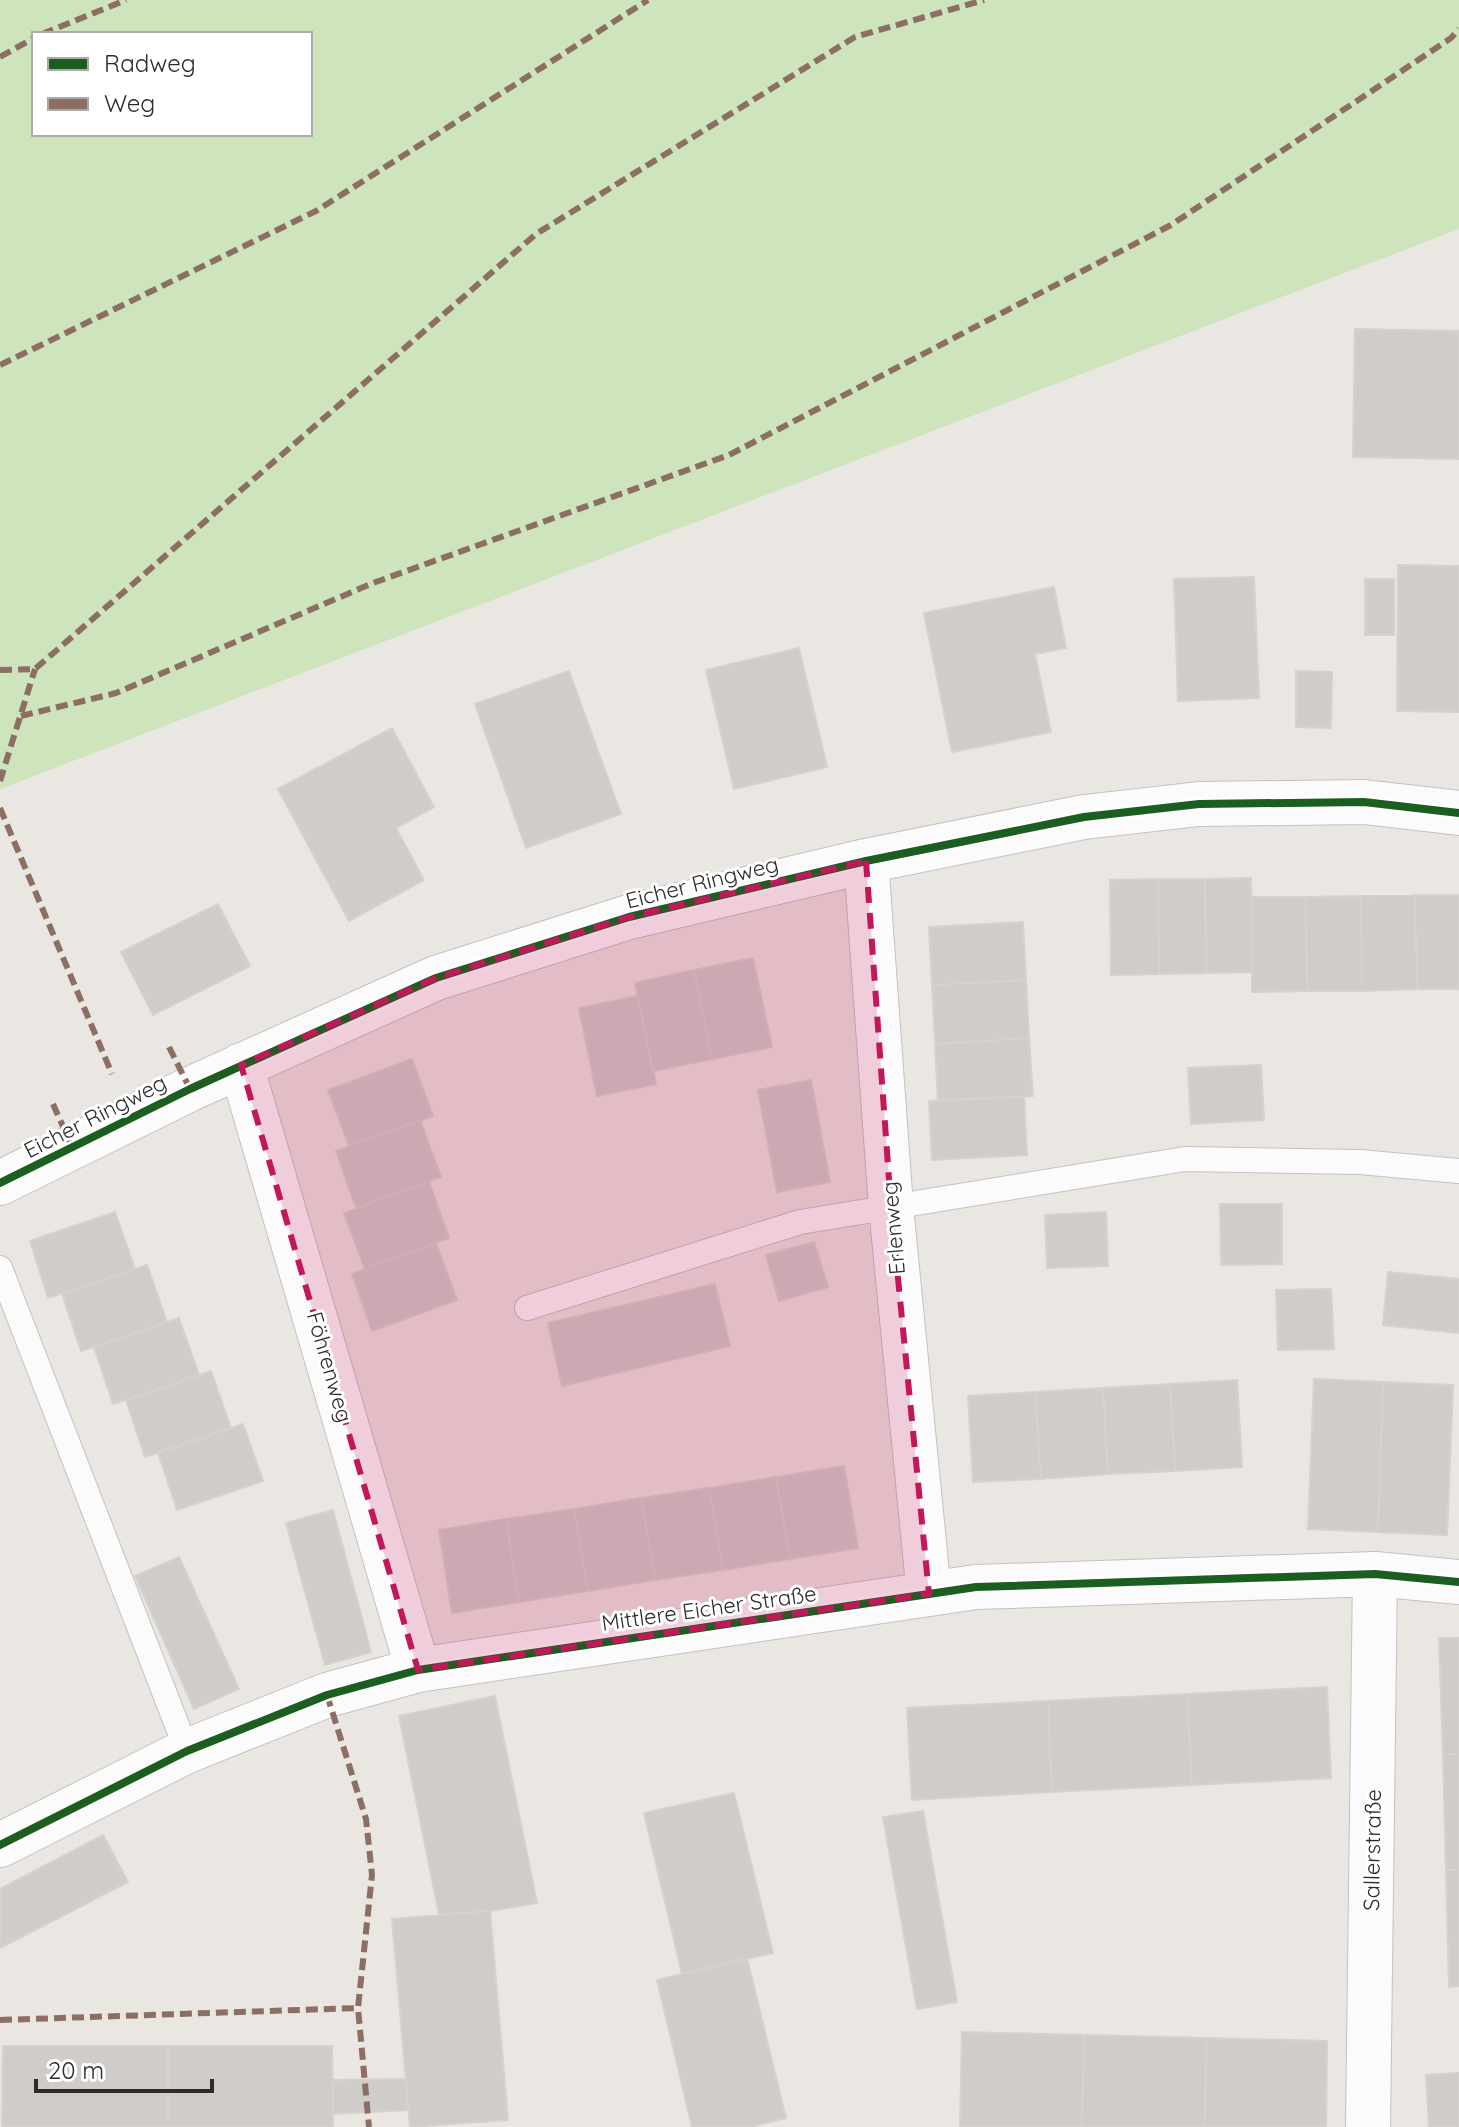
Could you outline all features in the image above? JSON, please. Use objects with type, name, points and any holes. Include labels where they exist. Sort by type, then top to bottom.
[{"type":"street","name":"Eicher Ringweg","points":[[0,1183],[241,1065],[436,978],[629,917],[866,861],[1084,817],[1199,804],[1364,802],[1459,813]]},
{"type":"street","name":"Erlenweg","points":[[866,861],[891,1207],[929,1594]]},
{"type":"street","name":"Föhrenweg","points":[[241,1065],[418,1670]]},
{"type":"street","name":"Mittlere Eicher Straße","points":[[0,1845],[187,1751],[327,1695],[418,1670],[976,1587],[1375,1574],[1459,1582]]},
{"type":"street","name":"Sallerstraße","points":[[1368,2127],[1375,1574]]},
{"type":"lane","points":[[527,1308],[800,1222],[1185,1159],[1360,1162],[1459,1171]]},
{"type":"lane","points":[[0,1268],[187,1751]]},
{"type":"highlighted area","points":[[866,861],[891,1207],[929,1594],[418,1670],[241,1065],[436,978],[629,917]]},
{"type":"green space","points":[[0,0],[1459,0],[1459,229],[0,789]]},
{"type":"building","points":[[1355,329],[1459,331],[1459,459],[1353,457]]},
{"type":"building","points":[[1398,565],[1459,566],[1459,712],[1397,711]]},
{"type":"building","points":[[1254,577],[1259,698],[1178,701],[1174,579]]},
{"type":"building","points":[[1365,579],[1394,579],[1394,635],[1365,635]]},
{"type":"building","points":[[1054,587],[1066,648],[1035,654],[1051,732],[952,752],[924,613]]},
{"type":"building","points":[[799,648],[827,767],[734,789],[706,670]]},
{"type":"building","points":[[569,671],[621,814],[526,848],[475,704]]},
{"type":"building","points":[[1296,671],[1332,672],[1331,728],[1296,727]]},
{"type":"building","points":[[392,728],[434,807],[396,828],[424,880],[349,921],[278,789]]},
{"type":"building","points":[[1251,878],[1252,972],[1206,973],[1205,879]]},
{"type":"building","points":[[1158,879],[1205,879],[1206,973],[1159,974]]},
{"type":"building","points":[[1158,879],[1159,974],[1111,975],[1110,880]]},
{"type":"building","points":[[1415,895],[1459,895],[1459,989],[1417,989]]},
{"type":"building","points":[[1415,895],[1417,989],[1362,991],[1361,896]]},
{"type":"building","points":[[1361,896],[1362,991],[1307,991],[1306,897]]},
{"type":"building","points":[[1252,897],[1306,897],[1307,991],[1252,992]]},
{"type":"building","points":[[218,904],[250,966],[153,1015],[121,952]]},
{"type":"building","points":[[1023,922],[1026,980],[932,985],[929,927]]},
{"type":"building","points":[[753,958],[772,1047],[712,1059],[694,970]]},
{"type":"building","points":[[694,970],[712,1059],[653,1071],[635,983]]},
{"type":"building","points":[[1026,980],[1029,1038],[935,1044],[932,985]]},
{"type":"building","points":[[638,996],[656,1084],[597,1096],[579,1008]]},
{"type":"building","points":[[1029,1038],[1033,1096],[938,1101],[935,1044]]},
{"type":"building","points":[[412,1059],[433,1116],[349,1146],[328,1090]]},
{"type":"building","points":[[1261,1065],[1264,1120],[1191,1124],[1188,1068]]},
{"type":"building","points":[[811,1080],[830,1182],[777,1192],[758,1090]]},
{"type":"building","points":[[1024,1096],[1027,1155],[932,1160],[929,1101]]},
{"type":"building","points":[[420,1120],[441,1177],[356,1208],[336,1151]]},
{"type":"building","points":[[429,1182],[449,1238],[365,1269],[344,1213]]},
{"type":"building","points":[[1220,1204],[1282,1204],[1282,1264],[1221,1265]]},
{"type":"building","points":[[115,1212],[135,1269],[48,1298],[30,1241]]},
{"type":"building","points":[[1106,1212],[1108,1266],[1047,1268],[1045,1215]]},
{"type":"building","points":[[814,1242],[828,1287],[779,1301],[766,1255]]},
{"type":"building","points":[[436,1243],[457,1300],[372,1331],[352,1274]]},
{"type":"building","points":[[147,1265],[167,1322],[81,1351],[62,1294]]},
{"type":"building","points":[[1388,1272],[1459,1279],[1459,1333],[1383,1325]]},
{"type":"building","points":[[715,1284],[730,1346],[562,1386],[548,1323]]},
{"type":"building","points":[[1331,1289],[1334,1349],[1278,1350],[1276,1290]]},
{"type":"building","points":[[179,1318],[199,1375],[113,1404],[94,1347]]},
{"type":"building","points":[[211,1371],[231,1428],[145,1457],[126,1400]]},
{"type":"building","points":[[1314,1379],[1383,1382],[1378,1532],[1308,1529]]},
{"type":"building","points":[[1237,1380],[1242,1467],[1175,1471],[1170,1384]]},
{"type":"building","points":[[1383,1382],[1453,1385],[1447,1535],[1378,1532]]},
{"type":"building","points":[[1170,1384],[1175,1471],[1108,1474],[1103,1388]]},
{"type":"building","points":[[1103,1388],[1108,1474],[1041,1479],[1035,1392]]},
{"type":"building","points":[[1035,1392],[1041,1479],[973,1482],[968,1396]]},
{"type":"building","points":[[243,1424],[263,1481],[177,1510],[158,1453]]},
{"type":"building","points":[[844,1466],[858,1548],[790,1559],[776,1477]]},
{"type":"building","points":[[776,1477],[790,1559],[723,1570],[709,1488]]},
{"type":"building","points":[[709,1488],[723,1570],[655,1580],[641,1498]]},
{"type":"building","points":[[641,1498],[655,1580],[588,1591],[574,1509]]},
{"type":"building","points":[[574,1509],[588,1591],[519,1602],[506,1519]]},
{"type":"building","points":[[333,1510],[371,1652],[325,1665],[286,1523]]},
{"type":"building","points":[[506,1519],[519,1602],[452,1613],[439,1530]]},
{"type":"building","points":[[179,1557],[239,1689],[194,1709],[135,1576]]},
{"type":"building","points":[[1439,1638],[1459,1638],[1459,1754],[1443,1754]]},
{"type":"building","points":[[1327,1687],[1331,1778],[1192,1785],[1187,1694]]},
{"type":"building","points":[[1187,1694],[1192,1785],[1052,1792],[1048,1701]]},
{"type":"building","points":[[495,1696],[537,1903],[490,1911],[439,1914],[399,1716]]},
{"type":"building","points":[[1048,1701],[1052,1792],[912,1800],[907,1708]]},
{"type":"building","points":[[1443,1754],[1459,1754],[1459,1870],[1446,1870]]},
{"type":"building","points":[[734,1793],[773,1953],[682,1974],[644,1813]]},
{"type":"building","points":[[923,1811],[957,2002],[917,2009],[883,1817]]},
{"type":"building","points":[[103,1835],[128,1882],[0,1948],[0,1889]]},
{"type":"building","points":[[1446,1870],[1459,1870],[1459,1986],[1449,1987]]},
{"type":"building","points":[[490,1911],[508,2120],[410,2127],[392,1919]]},
{"type":"building","points":[[747,1958],[786,2118],[750,2127],[692,2127],[657,1980]]},
{"type":"building","points":[[962,2032],[1084,2035],[1082,2127],[960,2127]]},
{"type":"building","points":[[1084,2035],[1206,2038],[1205,2127],[1082,2127]]},
{"type":"building","points":[[1206,2038],[1327,2041],[1326,2127],[1205,2127]]},
{"type":"building","points":[[3,2046],[168,2046],[168,2127],[2,2127]]},
{"type":"building","points":[[168,2046],[332,2046],[333,2127],[168,2127]]},
{"type":"building","points":[[1459,2073],[1459,2127],[1429,2127],[1426,2075]]},
{"type":"building","points":[[406,2079],[408,2110],[333,2114],[333,2080]]},
{"type":"marked path","points":[[47,32],[126,0]]},
{"type":"marked path","points":[[0,365],[316,211],[648,0]]},
{"type":"marked path","points":[[0,670],[35,669],[536,234],[855,37],[984,0]]},
{"type":"marked path","points":[[21,716],[116,693],[373,583],[729,455],[1171,225],[1451,38],[1459,29]]},
{"type":"marked path","points":[[0,57],[32,39]]},
{"type":"marked path","points":[[0,781],[35,669]]},
{"type":"marked path","points":[[0,808],[112,1074]]},
{"type":"marked path","points":[[169,1047],[190,1089]]},
{"type":"marked path","points":[[53,1104],[73,1149]]},
{"type":"marked path","points":[[327,1695],[366,1819],[372,1875],[358,2008],[369,2127]]},
{"type":"marked path","points":[[0,2020],[358,2008]]},
{"type":"cycle path","points":[[0,1183],[190,1089],[436,978],[629,917],[866,861],[1084,817],[1199,804],[1364,802],[1459,813]]},
{"type":"cycle path","points":[[0,1845],[187,1751],[327,1695],[418,1670],[976,1587],[1375,1574],[1459,1582]]}]
